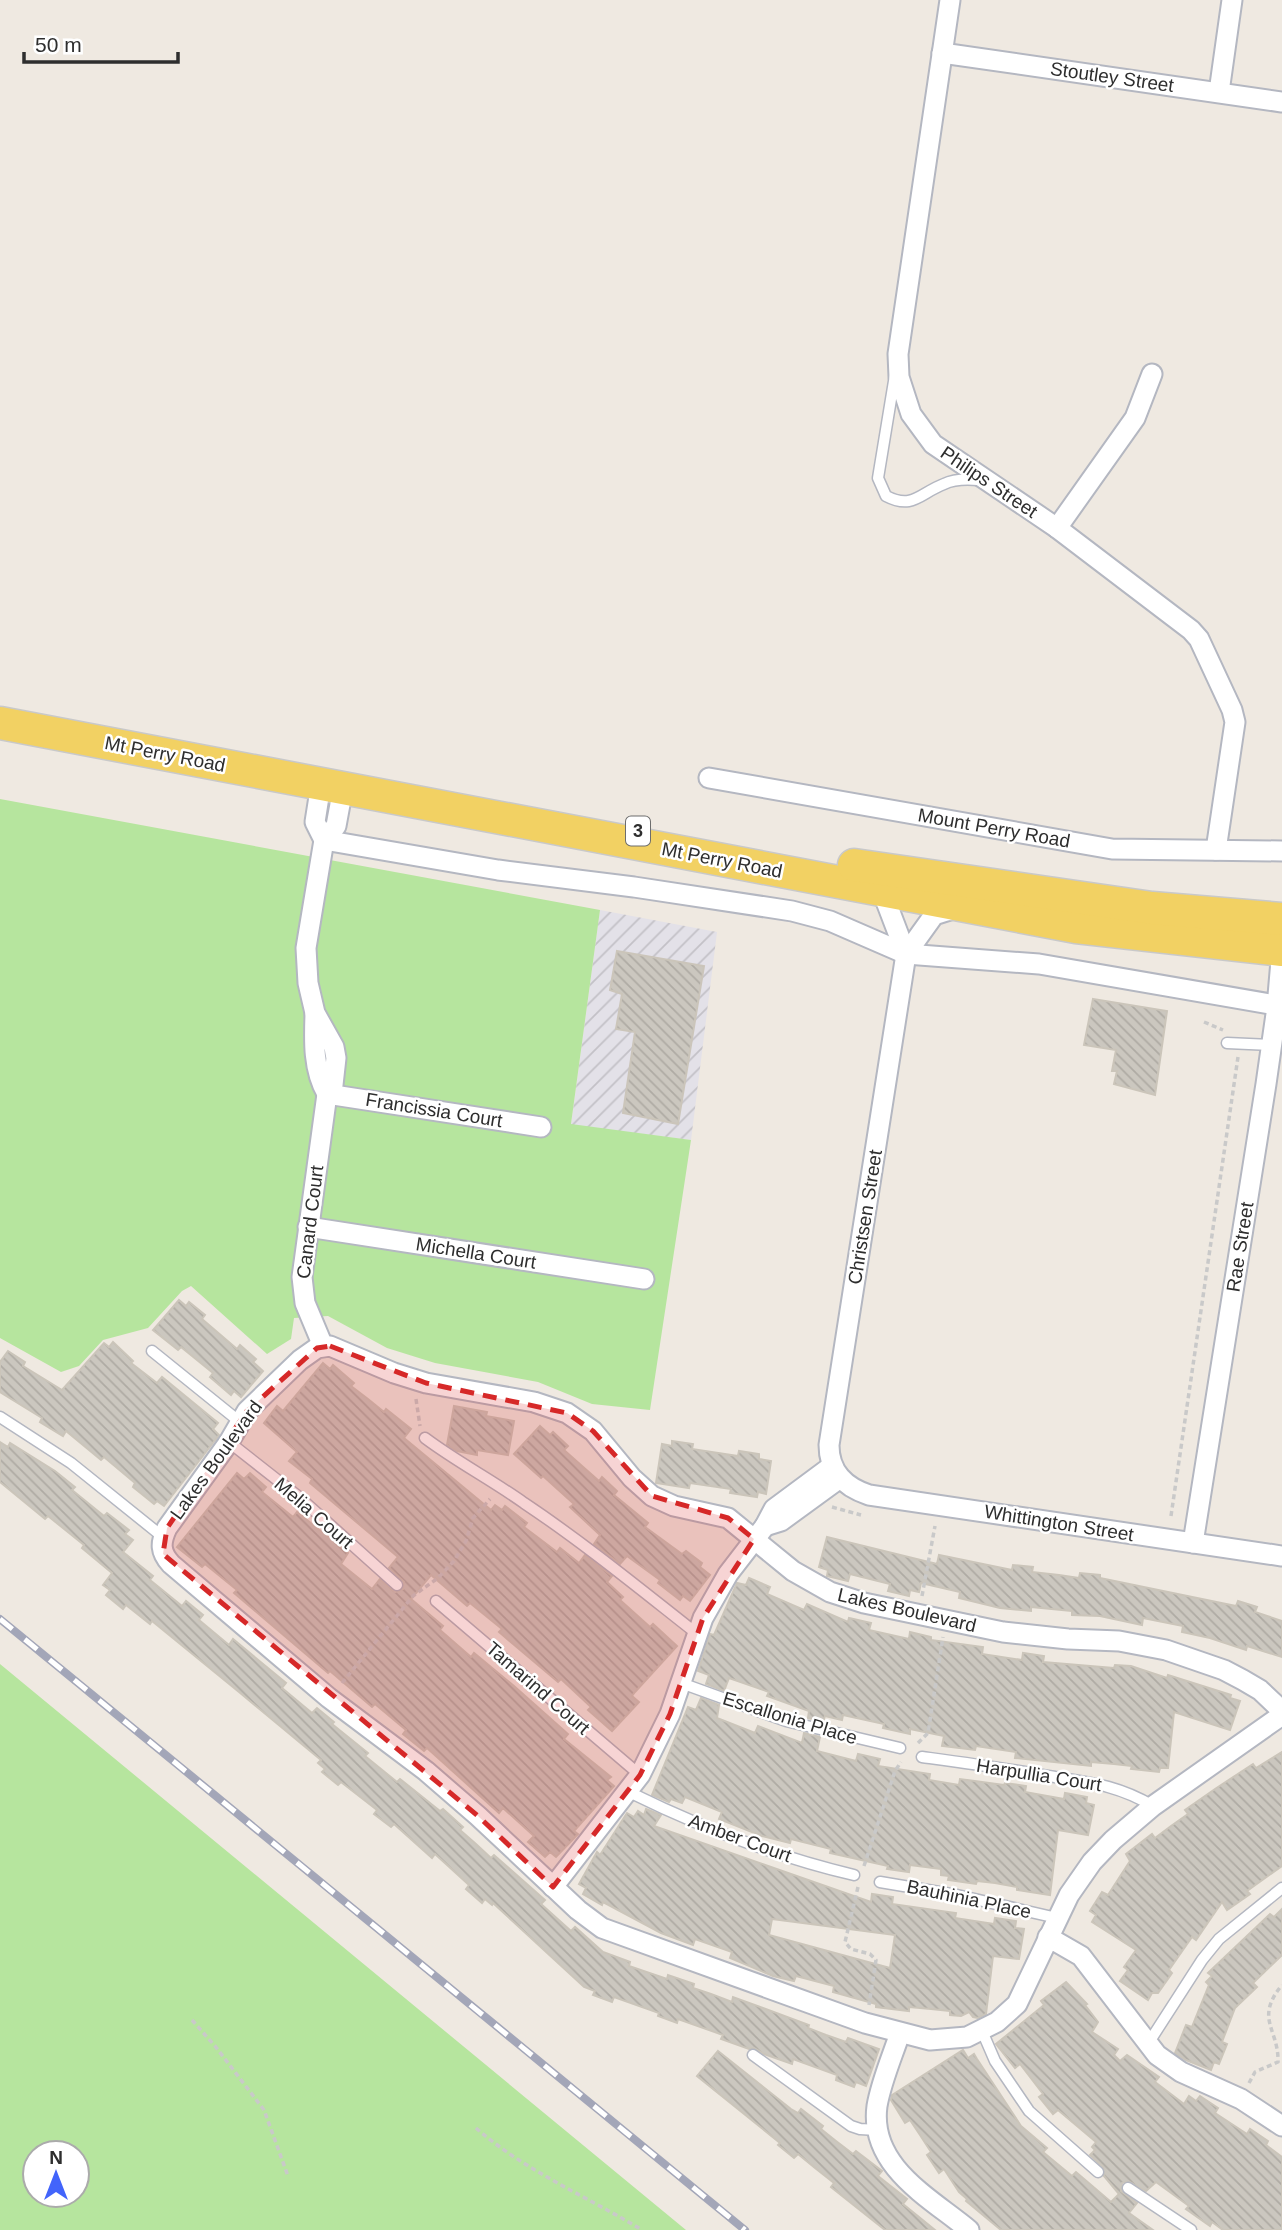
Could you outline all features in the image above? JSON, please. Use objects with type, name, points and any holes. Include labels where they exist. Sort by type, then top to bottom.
[{"type":"main road","name":"Mt Perry Road","points":[[0,705],[130,726],[333,776],[882,891],[1076,927],[1282,950]]},
{"type":"main road","name":"Mt Perry Road","points":[[0,723],[333,776],[646,832],[905,873],[1152,908],[1282,919]]},
{"type":"street","name":"Philips Street","points":[[950,0],[898,354],[899,377],[904,396],[920,430],[933,444],[1057,527],[1191,630],[1206,649],[1233,710],[1235,722],[1216,850]]},
{"type":"street","points":[[1219,92],[1233,0]]},
{"type":"street","name":"Stoutley Street","points":[[942,53],[1282,102]]},
{"type":"street","points":[[1057,527],[1135,418],[1152,374]]},
{"type":"street","points":[[327,1094],[314,1046],[315,1013],[307,983],[306,948],[324,840],[315,822],[333,776]]},
{"type":"street","name":"Mount Perry Road","points":[[709,778],[1112,849],[1282,851]]},
{"type":"street","name":"Mt Perry Road","points":[[324,840],[498,870],[792,911],[831,921],[906,954],[1039,964],[1280,1006]]},
{"type":"street","name":"Christsen Street","points":[[882,891],[906,954]]},
{"type":"street","name":"Christsen Street","points":[[836,1472],[829,1446],[906,954],[934,915],[961,906]]},
{"type":"street","name":"Rae Street","points":[[1193,1543],[1270,1084],[1271,1045],[1280,1006],[1282,950]]},
{"type":"street","name":"Francissia Court","points":[[327,1094],[541,1127]]},
{"type":"street","name":"Canard Court","points":[[323,1346],[305,1303],[302,1277],[327,1094]]},
{"type":"street","name":"Michella Court","points":[[308,1227],[643,1279]]},
{"type":"street","name":"Lakes Boulevard","points":[[323,1346],[330,1346],[394,1373],[426,1383],[534,1402],[567,1413],[593,1431],[632,1479],[652,1496],[674,1506],[728,1518],[760,1532],[793,1571],[830,1592],[864,1603],[1003,1632],[1119,1641],[1166,1650],[1224,1670],[1243,1680],[1260,1690],[1282,1713],[1153,1806],[1113,1840],[1092,1862],[1069,1895],[1017,2004],[1003,2018],[967,2037],[942,2040],[900,2033],[844,2017],[627,1938],[603,1928],[553,1887],[426,1771],[329,1698],[171,1564],[163,1554],[163,1537],[256,1401],[300,1360],[323,1346]]},
{"type":"street","points":[[553,1887],[634,1783],[656,1747],[681,1683],[696,1633],[714,1596],[760,1532],[781,1521],[836,1472]]},
{"type":"street","name":"Whittington Street","points":[[836,1472],[858,1491],[869,1495],[1282,1556]]},
{"type":"street","points":[[1048,1937],[1081,1956],[1146,2042],[1168,2065],[1241,2099],[1282,2126]]},
{"type":"street","points":[[900,2033],[879,2097],[877,2130],[880,2144],[894,2168],[969,2230]]},
{"type":"lane","points":[[898,354],[878,478],[886,496],[905,503],[944,484],[961,479],[991,482]]},
{"type":"lane","points":[[1229,1043],[1271,1045]]},
{"type":"lane","points":[[152,1351],[240,1422]]},
{"type":"lane","points":[[0,1417],[71,1463],[163,1537]]},
{"type":"lane","points":[[425,1438],[568,1533],[696,1633]]},
{"type":"lane","name":"Melia Court","points":[[229,1442],[299,1497],[397,1584]]},
{"type":"lane","name":"Tamarind Court","points":[[436,1601],[634,1783]]},
{"type":"lane","name":"Escallonia Place","points":[[681,1683],[786,1721],[903,1751]]},
{"type":"lane","name":"Harpullia Court","points":[[922,1757],[1108,1786],[1134,1795],[1153,1806]]},
{"type":"lane","name":"Amber Court","points":[[634,1783],[668,1811],[827,1868],[858,1874]]},
{"type":"lane","name":"Bauhinia Place","points":[[880,1882],[957,1895],[1057,1918]]},
{"type":"lane","points":[[1146,2042],[1153,2036],[1202,1960],[1219,1939],[1282,1888]]},
{"type":"lane","points":[[982,2031],[995,2061],[1029,2111],[1098,2172]]},
{"type":"lane","points":[[753,2055],[851,2126],[877,2130]]},
{"type":"lane","points":[[1128,2188],[1191,2230]]},
{"type":"path","points":[[1171,1516],[1238,1058],[1229,1043],[1227,1032],[1205,1022]]},
{"type":"path","points":[[416,1392],[416,1408],[425,1438]]},
{"type":"path","points":[[336,1690],[413,1596],[438,1578],[454,1561],[466,1541],[473,1518],[498,1487]]},
{"type":"path","points":[[827,1508],[872,1517]]},
{"type":"path","points":[[918,1615],[935,1525],[948,1527]]},
{"type":"path","points":[[914,1747],[928,1733],[944,1632]]},
{"type":"path","points":[[858,1874],[903,1751]]},
{"type":"path","points":[[858,1886],[845,1942],[851,1949],[870,1954],[876,1960],[868,2014]]},
{"type":"path","points":[[1245,2091],[1255,2072],[1280,2063],[1268,2018],[1271,2004],[1282,1985]]},
{"type":"path","points":[[192,2020],[264,2110],[288,2176]]},
{"type":"path","points":[[476,2128],[499,2148],[527,2166],[642,2230]]},
{"type":"highlighted area","points":[[330,1346],[426,1383],[567,1413],[593,1431],[652,1496],[728,1518],[754,1539],[703,1618],[670,1714],[640,1775],[553,1887],[478,1816],[163,1554],[167,1528],[247,1411],[317,1348]]},
{"type":"shaded area","points":[[600,910],[717,932],[691,1140],[571,1125]]},
{"type":"green space","points":[[0,799],[600,910],[571,1124],[691,1140],[650,1410],[592,1404],[538,1382],[435,1363],[387,1348],[328,1316],[294,1318],[291,1339],[267,1354],[191,1286],[182,1291],[148,1328],[103,1340],[79,1366],[61,1372],[0,1338]]},
{"type":"green space","points":[[0,1664],[686,2230],[0,2230]]},
{"type":"building","points":[[617,951],[704,966],[678,1124],[623,1113],[635,1032],[616,1029],[622,994],[610,990]]},
{"type":"building","points":[[1093,999],[1167,1011],[1155,1095],[1114,1084],[1117,1071],[1112,1071],[1116,1050],[1084,1045]]},
{"type":"building","points":[[179,1300],[186,1306],[189,1302],[205,1315],[202,1319],[237,1349],[240,1345],[256,1359],[253,1362],[263,1371],[241,1397],[234,1391],[231,1395],[210,1377],[213,1373],[181,1347],[178,1350],[153,1330]]},
{"type":"building","points":[[113,1342],[133,1361],[131,1363],[157,1383],[162,1377],[218,1423],[213,1429],[219,1435],[164,1506],[157,1501],[154,1504],[133,1487],[135,1483],[104,1457],[101,1460],[66,1431],[63,1436],[40,1422],[42,1418],[0,1392],[0,1362],[8,1351],[25,1362],[23,1366],[62,1390],[104,1343],[109,1347]]},
{"type":"building","points":[[323,1363],[330,1369],[333,1365],[354,1383],[351,1386],[411,1429],[404,1438],[491,1510],[495,1505],[502,1510],[505,1506],[527,1523],[524,1527],[557,1552],[560,1548],[579,1563],[585,1555],[612,1576],[607,1582],[623,1597],[620,1600],[650,1627],[653,1624],[677,1646],[635,1692],[632,1696],[639,1702],[612,1731],[588,1710],[591,1707],[561,1679],[558,1682],[499,1632],[502,1629],[470,1603],[467,1606],[431,1575],[411,1599],[443,1626],[440,1630],[471,1657],[474,1653],[514,1686],[568,1734],[564,1739],[611,1777],[607,1780],[614,1786],[574,1831],[578,1834],[556,1857],[550,1852],[545,1857],[528,1842],[534,1836],[503,1808],[499,1813],[427,1748],[424,1751],[403,1734],[406,1730],[375,1704],[372,1707],[330,1671],[328,1673],[234,1593],[237,1590],[205,1564],[202,1567],[177,1547],[237,1473],[244,1479],[250,1473],[266,1487],[262,1492],[293,1517],[297,1512],[348,1553],[341,1564],[372,1589],[380,1579],[395,1592],[403,1589],[404,1582],[389,1568],[398,1557],[310,1483],[312,1479],[289,1461],[297,1452],[264,1423],[277,1406],[283,1411]]},
{"type":"building","points":[[454,1406],[487,1412],[486,1416],[514,1421],[508,1455],[477,1450],[477,1455],[457,1451],[447,1445]]},
{"type":"building","points":[[540,1426],[550,1435],[553,1432],[568,1446],[564,1450],[599,1481],[602,1477],[617,1491],[614,1495],[648,1523],[645,1527],[682,1554],[686,1551],[702,1563],[700,1567],[710,1575],[690,1601],[683,1596],[680,1600],[658,1583],[660,1580],[627,1556],[620,1564],[594,1544],[600,1535],[570,1507],[574,1504],[514,1454]]},
{"type":"building","points":[[672,1441],[693,1444],[692,1449],[738,1456],[739,1451],[759,1454],[759,1459],[771,1461],[766,1494],[758,1492],[757,1497],[730,1493],[731,1489],[690,1483],[689,1488],[656,1483],[662,1444],[672,1446]]},
{"type":"building","points":[[0,1442],[8,1447],[10,1443],[55,1471],[75,1487],[72,1490],[104,1516],[107,1513],[129,1530],[125,1534],[133,1540],[123,1552],[153,1576],[150,1580],[182,1606],[186,1601],[203,1615],[199,1620],[229,1645],[233,1639],[286,1683],[282,1688],[312,1713],[317,1708],[368,1753],[365,1756],[397,1782],[400,1779],[440,1811],[443,1809],[463,1827],[460,1830],[491,1858],[494,1855],[545,1900],[541,1904],[571,1931],[575,1927],[603,1952],[630,1962],[629,1966],[667,1979],[668,1975],[694,1984],[693,1988],[732,2002],[733,1997],[809,2025],[808,2028],[846,2042],[848,2038],[879,2049],[866,2086],[856,2082],[854,2087],[836,2080],[837,2075],[793,2059],[792,2064],[754,2048],[749,2049],[721,2039],[723,2035],[678,2019],[677,2023],[658,2016],[659,2013],[614,1997],[612,2002],[593,1995],[595,1991],[584,1987],[493,1903],[492,1905],[485,1899],[482,1903],[466,1889],[469,1885],[435,1854],[432,1858],[394,1824],[391,1827],[374,1814],[377,1810],[341,1782],[338,1785],[322,1772],[325,1769],[318,1763],[321,1760],[239,1692],[152,1621],[150,1624],[126,1605],[123,1609],[106,1595],[110,1590],[103,1585],[112,1573],[82,1548],[84,1545],[48,1516],[45,1519],[0,1482]]},
{"type":"building","points":[[827,1537],[937,1564],[939,1555],[1012,1570],[1013,1565],[1033,1567],[1032,1572],[1079,1578],[1080,1573],[1100,1575],[1100,1578],[1236,1606],[1238,1601],[1257,1607],[1255,1612],[1282,1621],[1282,1657],[1247,1646],[1246,1650],[1182,1632],[1183,1626],[1143,1618],[1142,1625],[1100,1616],[1072,1615],[1072,1611],[1031,1607],[1031,1611],[1000,1608],[959,1598],[960,1592],[921,1583],[919,1592],[910,1590],[909,1596],[888,1591],[890,1584],[850,1574],[848,1581],[827,1576],[828,1570],[819,1567]]},
{"type":"building","points":[[749,1578],[770,1587],[767,1594],[804,1610],[807,1604],[848,1622],[849,1618],[871,1623],[869,1630],[909,1639],[910,1632],[931,1637],[931,1640],[983,1647],[982,1654],[1022,1660],[1023,1653],[1044,1656],[1043,1662],[1114,1668],[1115,1665],[1131,1666],[1231,1695],[1230,1698],[1240,1701],[1230,1730],[1174,1712],[1168,1768],[1160,1768],[1159,1772],[1114,1764],[1091,1762],[1091,1766],[1015,1758],[1016,1752],[976,1746],[975,1750],[942,1746],[944,1736],[910,1729],[910,1734],[883,1728],[884,1724],[843,1715],[842,1720],[825,1716],[823,1722],[808,1718],[809,1711],[767,1696],[769,1692],[729,1678],[724,1691],[706,1684],[709,1675],[698,1671],[710,1634],[714,1635],[737,1583],[746,1585]]},
{"type":"building","points":[[701,1698],[719,1705],[717,1718],[755,1733],[758,1726],[802,1743],[804,1733],[820,1737],[817,1751],[856,1761],[858,1754],[880,1759],[878,1766],[930,1774],[929,1780],[959,1785],[960,1779],[1005,1783],[1026,1786],[1025,1792],[1064,1799],[1065,1793],[1087,1797],[1086,1803],[1094,1805],[1088,1835],[1058,1830],[1050,1895],[1017,1890],[1017,1887],[995,1883],[977,1881],[976,1884],[948,1880],[949,1876],[941,1875],[941,1869],[910,1865],[909,1872],[887,1869],[888,1866],[830,1853],[831,1849],[791,1839],[790,1843],[762,1836],[719,1819],[722,1812],[685,1797],[682,1803],[671,1799],[669,1802],[652,1795],[688,1707],[696,1710]]},
{"type":"building","points":[[1282,1752],[1282,1866],[1247,1891],[1250,1894],[1227,1910],[1222,1902],[1196,1940],[1192,1937],[1169,1970],[1172,1973],[1158,1993],[1152,1993],[1148,2000],[1120,1981],[1128,1970],[1124,1967],[1136,1950],[1092,1922],[1096,1915],[1090,1911],[1102,1892],[1108,1895],[1130,1861],[1126,1854],[1152,1834],[1155,1838],[1188,1814],[1185,1810],[1253,1764],[1256,1768]]},
{"type":"building","points":[[646,1809],[661,1815],[654,1826],[871,1902],[872,1894],[893,1897],[892,1904],[956,1913],[955,1918],[994,1924],[995,1918],[1016,1921],[1015,1928],[1024,1929],[1019,1959],[993,1956],[986,2014],[978,2018],[969,2012],[961,2016],[950,2015],[950,2011],[909,2007],[909,2011],[876,2007],[876,2004],[833,1992],[834,1986],[796,1976],[794,1981],[773,1976],[730,1958],[732,1952],[695,1939],[693,1945],[661,1933],[583,1894],[586,1888],[579,1884],[597,1852],[600,1855],[627,1813],[634,1817],[638,1811],[644,1815]],"holes":[[[772,1919],[895,1935],[890,1968],[769,1935]]]},
{"type":"building","points":[[1282,1909],[1282,1955],[1253,1983],[1257,1987],[1235,2008],[1222,2042],[1227,2044],[1219,2064],[1214,2062],[1211,2070],[1175,2053],[1186,2025],[1192,2027],[1209,1985],[1206,1982],[1212,1976],[1208,1973],[1270,1914],[1274,1917]]},
{"type":"building","points":[[1066,1982],[1087,2004],[1085,2005],[1098,2022],[1092,2032],[1118,2049],[1114,2055],[1120,2061],[1127,2055],[1159,2077],[1155,2082],[1184,2104],[1189,2096],[1196,2101],[1200,2096],[1218,2108],[1215,2113],[1247,2134],[1250,2129],[1268,2141],[1266,2145],[1282,2157],[1282,2230],[1223,2230],[1212,2222],[1210,2226],[1186,2209],[1189,2206],[1156,2182],[1146,2191],[1128,2181],[1122,2183],[1121,2191],[1137,2203],[1129,2213],[1153,2230],[1001,2230],[966,2201],[944,2169],[939,2173],[927,2155],[931,2152],[920,2135],[910,2120],[905,2123],[891,2100],[892,2095],[963,2050],[968,2058],[974,2054],[1021,2126],[1047,2148],[1043,2152],[1072,2176],[1076,2172],[1111,2202],[1119,2194],[1104,2176],[1103,2167],[1090,2155],[1095,2150],[1092,2147],[1096,2142],[1058,2110],[1053,2114],[1039,2097],[1043,2094],[1020,2064],[1015,2068],[996,2044],[1044,2005],[1041,2001]]},
{"type":"building","points":[[718,2051],[791,2109],[798,2113],[801,2109],[823,2126],[821,2129],[836,2141],[853,2154],[856,2151],[882,2171],[878,2176],[907,2199],[903,2204],[935,2230],[885,2230],[831,2187],[834,2183],[798,2154],[794,2158],[778,2145],[780,2143],[697,2076]]},
{"type":"railway","points":[[0,1619],[745,2230]]}]
